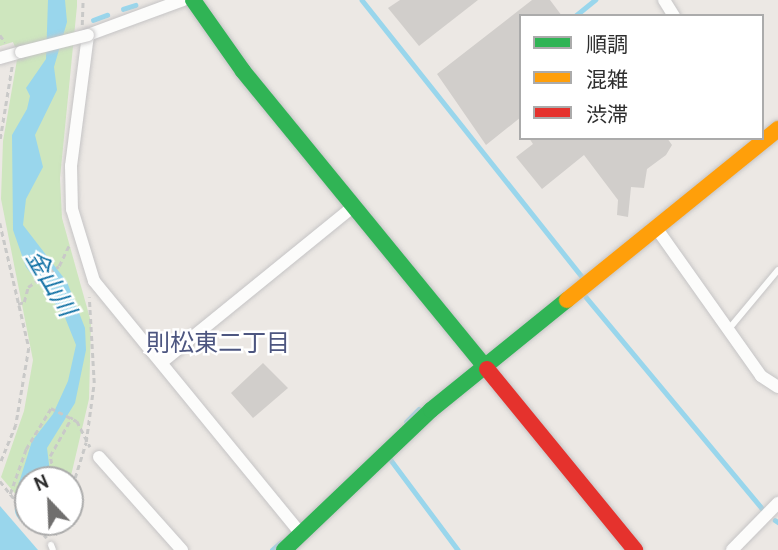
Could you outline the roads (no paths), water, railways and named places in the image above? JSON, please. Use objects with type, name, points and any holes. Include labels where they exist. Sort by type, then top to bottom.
[{"type":"street","points":[[0,58],[88,35],[183,0]]},
{"type":"street","points":[[193,0],[243,71],[635,550]]},
{"type":"street","points":[[88,35],[71,166],[72,209],[94,281],[301,534]]},
{"type":"street","points":[[284,550],[479,361],[657,229],[754,143]]},
{"type":"street","points":[[162,362],[353,207]]},
{"type":"street","points":[[657,229],[761,376],[778,387]]},
{"type":"street","points":[[99,457],[182,550]]},
{"type":"street","points":[[732,550],[778,503]]},
{"type":"lane","points":[[727,331],[778,270]]},
{"type":"water","name":"金山川","points":[[48,0],[65,0],[67,22],[54,67],[57,90],[35,135],[43,167],[26,199],[23,225],[67,282],[85,328],[86,350],[75,403],[47,448],[49,466],[24,466],[32,441],[53,414],[68,381],[76,345],[64,315],[26,267],[13,230],[12,135],[27,109],[30,96],[26,88],[46,59]]},
{"type":"water","points":[[0,506],[14,522],[14,536],[26,536],[38,550],[0,550]]},
{"type":"waterway","points":[[362,0],[583,278]]},
{"type":"waterway","points":[[578,14],[595,0]]},
{"type":"waterway","points":[[123,9],[135,5]]},
{"type":"waterway","points":[[93,20],[107,15]]},
{"type":"waterway","points":[[586,297],[762,508]]},
{"type":"waterway","points":[[406,422],[419,409]]},
{"type":"waterway","points":[[391,460],[458,550]]},
{"type":"waterway","points":[[272,550],[280,543]]},
{"type":"district","name":"則松東二丁目","points":[[218,343]]}]
